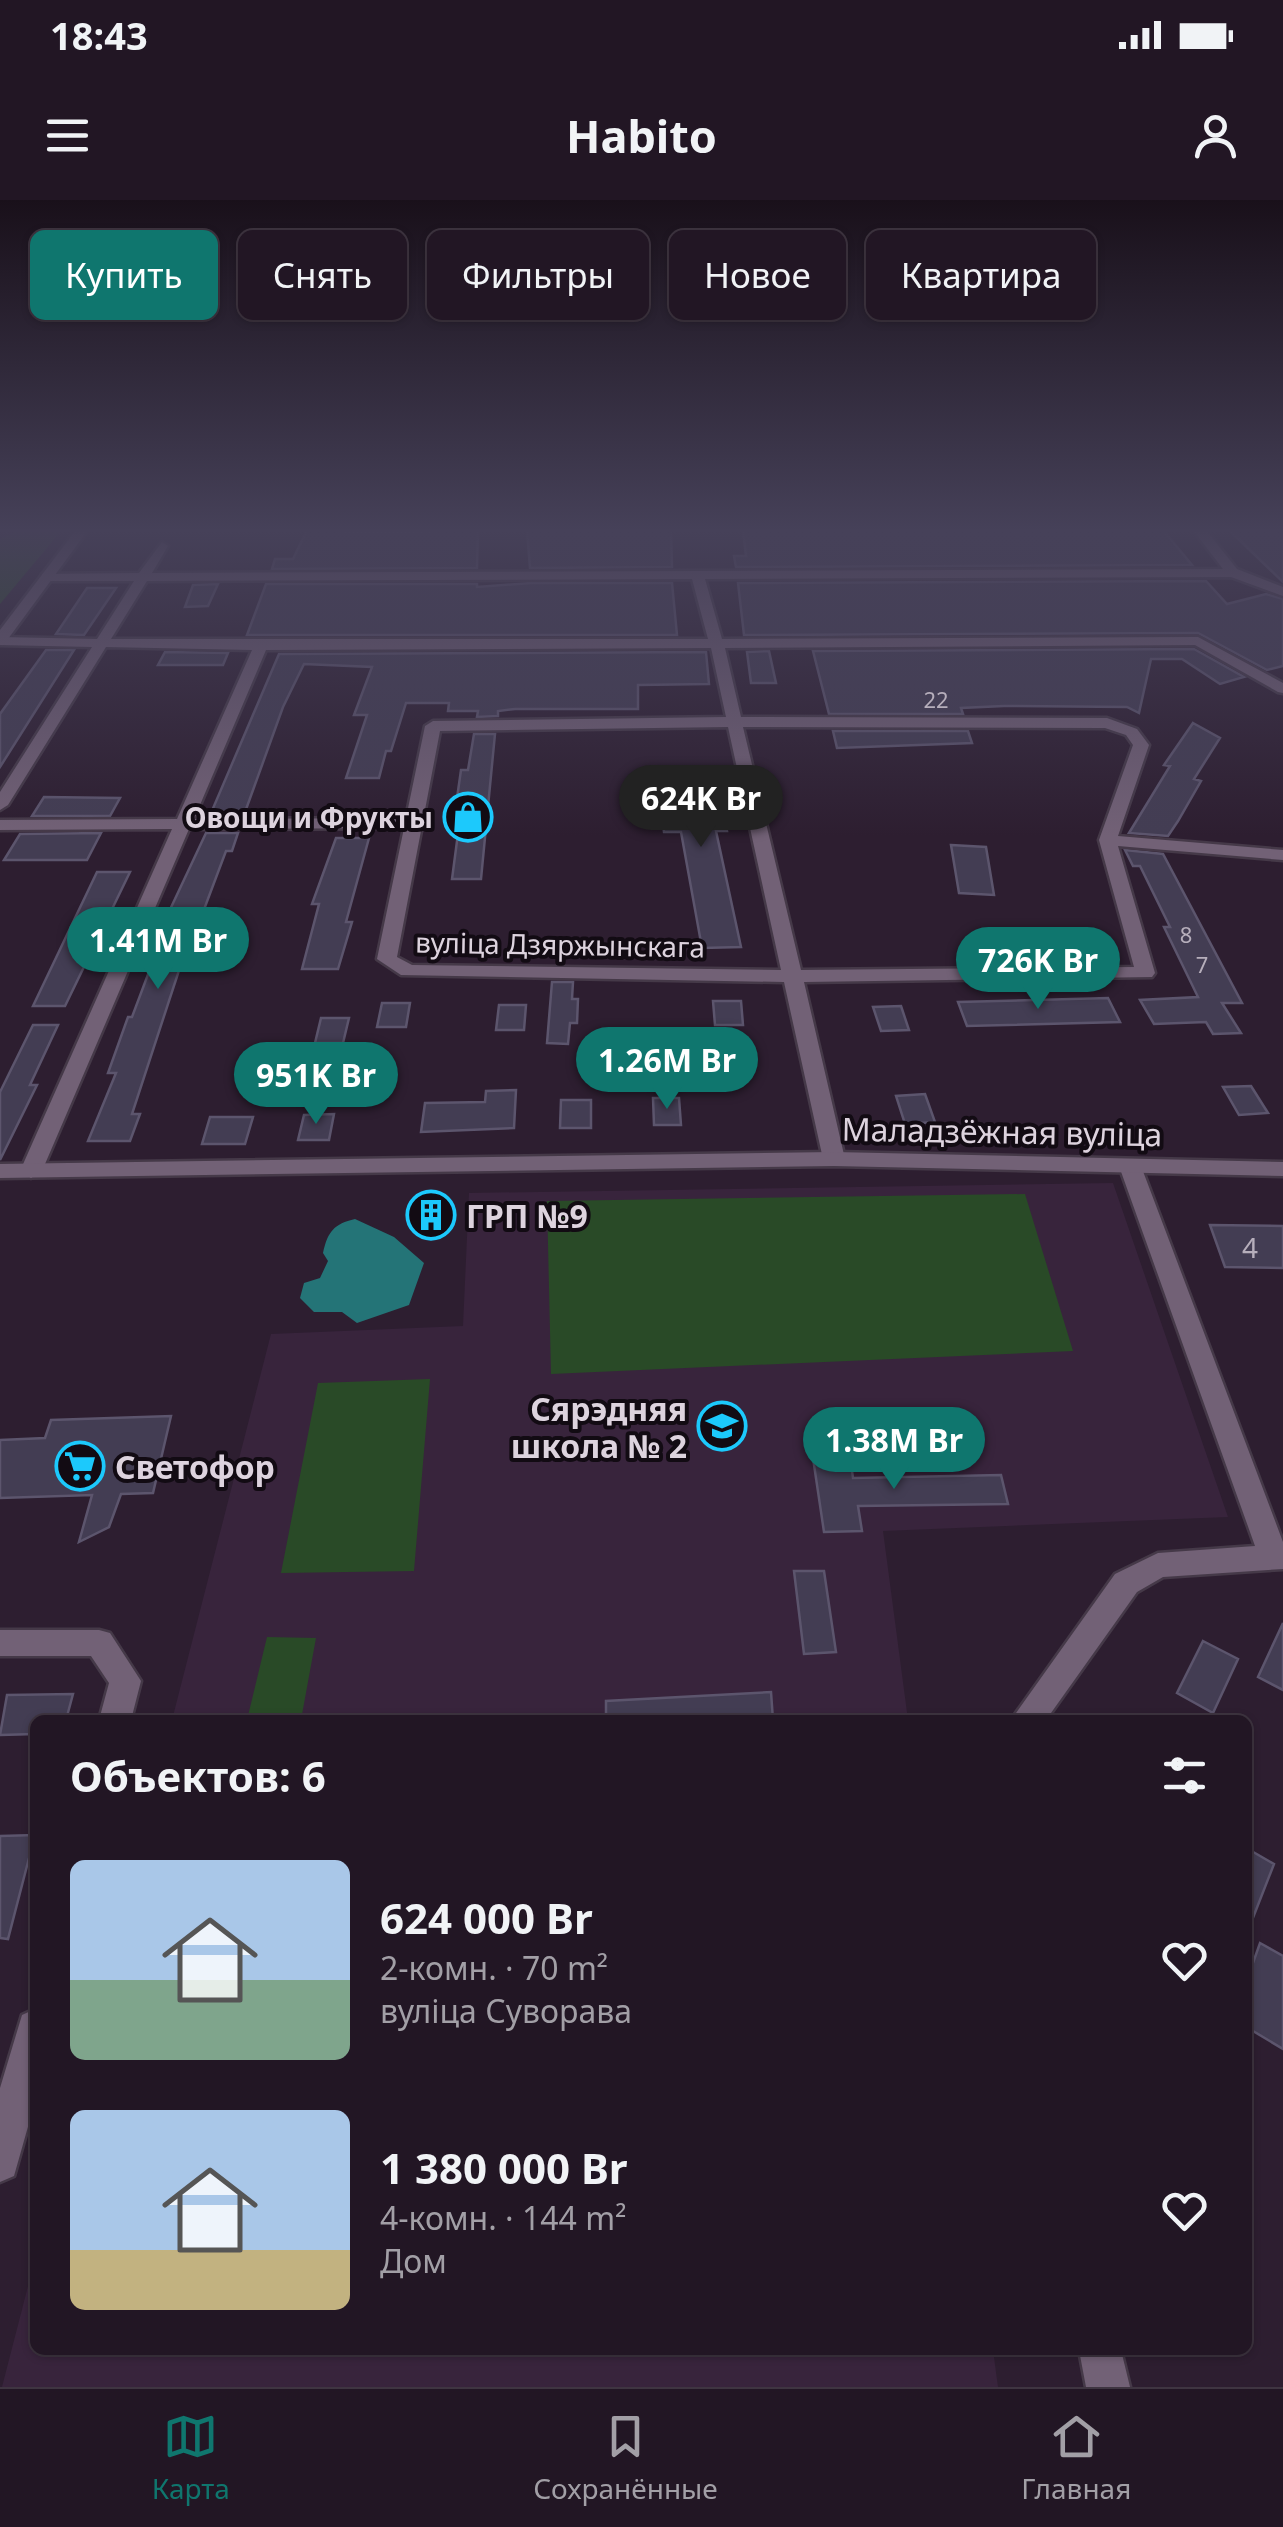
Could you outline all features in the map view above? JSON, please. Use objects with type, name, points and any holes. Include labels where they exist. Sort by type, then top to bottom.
[{"type":"street","points":[[0,806],[109,632]]},
{"type":"street","points":[[713,632],[834,1160]]},
{"type":"street","points":[[0,640],[261,646],[1198,641],[1283,689]]},
{"type":"street","points":[[31,1170],[261,646]]},
{"type":"street","points":[[734,722],[1106,723],[1132,732],[1141,744],[1108,840],[1145,973],[793,976]]},
{"type":"street","name":"вуліца Дзяржынскага","points":[[734,722],[432,726],[388,959],[408,972],[793,976]]},
{"type":"street","points":[[0,825],[414,823]]},
{"type":"street","points":[[1108,840],[1283,856]]},
{"type":"street","name":"Маладзёжная вуліца","points":[[0,1171],[834,1160],[1283,1169]]},
{"type":"street","points":[[1032,1715],[1126,1583],[1158,1565],[1279,1556],[1130,1166]]},
{"type":"street","points":[[0,1643],[99,1642],[125,1681],[116,1715]]},
{"type":"street","points":[[0,2162],[30,2047]]},
{"type":"street","points":[[1101,2355],[1108,2387]]},
{"type":"shaded area","name":"Сярэдняя школа № 2","points":[[1113,1183],[1228,1517],[883,1531],[907,1715],[173,1715],[271,1334],[463,1326],[469,1193]]},
{"type":"shaded area","points":[[1025,1194],[1073,1351],[551,1374],[547,1201]]},
{"type":"shaded area","points":[[355,1219],[394,1237],[424,1263],[409,1305],[357,1323],[342,1312],[314,1312],[300,1298],[304,1283],[320,1278],[328,1261],[323,1253],[330,1234],[342,1223]]},
{"type":"shaded area","points":[[430,1379],[414,1571],[281,1573],[318,1383]]},
{"type":"shaded area","points":[[267,1637],[316,1638],[302,1715],[248,1715]]},
{"type":"shaded area","points":[[30,2278],[30,2355],[994,2355],[998,2387],[2,2387]]},
{"type":"building","points":[[57,632],[86,632],[84,635]]},
{"type":"building","points":[[677,632],[677,635],[247,635]]},
{"type":"building","points":[[1283,632],[1283,666],[1267,670],[1198,633],[744,635]]},
{"type":"building","points":[[1194,649],[1244,677],[1220,684],[1182,659],[1151,659],[1139,713],[1127,707],[1004,706],[961,708],[963,714],[829,714],[813,651]]},
{"type":"building","points":[[46,650],[74,650],[0,767],[0,714]]},
{"type":"building","points":[[769,651],[776,683],[751,683],[747,652]]},
{"type":"building","points":[[165,652],[228,653],[223,665],[158,665]]},
{"type":"building","points":[[706,652],[709,684],[638,685],[638,709],[515,709],[498,711],[498,716],[477,717],[478,711],[448,711],[449,703],[406,703],[379,778],[346,778],[367,715],[354,715],[372,667],[304,664],[283,707],[244,815],[211,813],[279,654]]},
{"type":"building","points":[[1193,723],[1220,738],[1194,779],[1201,781],[1178,821],[1168,836],[1129,833],[1170,766],[1164,765]]},
{"type":"building","points":[[833,731],[968,731],[972,743],[837,748]]},
{"type":"building","points":[[474,734],[495,734],[481,879],[452,879],[459,826],[453,826],[461,770],[468,770]]},
{"type":"building","points":[[715,770],[727,831],[716,831],[741,947],[702,948],[681,832],[664,832],[657,772]]},
{"type":"building","points":[[44,797],[120,798],[110,816],[32,816]]},
{"type":"building","points":[[101,833],[87,860],[4,860],[20,834]]},
{"type":"building","points":[[206,833],[238,833],[232,851],[226,851],[185,952],[132,1114],[140,1114],[130,1141],[88,1141],[116,1073],[108,1073],[128,1017],[132,1017],[167,916]]},
{"type":"building","points":[[336,838],[369,838],[346,922],[352,922],[338,969],[302,969],[319,904],[312,904]]},
{"type":"building","points":[[951,845],[986,847],[994,895],[959,893]]},
{"type":"building","points":[[1125,850],[1163,854],[1242,1003],[1222,1003],[1241,1033],[1213,1034],[1206,1022],[1154,1024],[1140,1000],[1198,997],[1140,866],[1133,866]]},
{"type":"building","points":[[97,872],[130,872],[65,1006],[33,1006]]},
{"type":"building","points":[[552,982],[573,982],[572,999],[578,999],[577,1023],[570,1023],[568,1044],[547,1043]]},
{"type":"building","points":[[1108,998],[1120,1022],[967,1026],[958,1002]]},
{"type":"building","points":[[713,1001],[741,1001],[743,1025],[715,1025]]},
{"type":"building","points":[[382,1003],[410,1003],[406,1027],[377,1027]]},
{"type":"building","points":[[499,1005],[526,1005],[524,1030],[496,1030]]},
{"type":"building","points":[[901,1006],[909,1030],[881,1031],[873,1007]]},
{"type":"building","points":[[321,1018],[349,1018],[343,1043],[315,1043]]},
{"type":"building","points":[[33,1025],[58,1025],[30,1085],[37,1085],[0,1160],[0,1092]]},
{"type":"building","points":[[1251,1086],[1268,1113],[1239,1115],[1223,1087]]},
{"type":"building","points":[[516,1090],[514,1128],[421,1132],[425,1103],[485,1102],[486,1091]]},
{"type":"building","points":[[925,1094],[935,1122],[905,1124],[896,1096]]},
{"type":"building","points":[[653,1098],[679,1098],[681,1125],[654,1125]]},
{"type":"building","points":[[561,1100],[591,1100],[591,1128],[560,1128]]},
{"type":"building","points":[[334,1114],[329,1140],[298,1140],[304,1115]]},
{"type":"building","points":[[210,1117],[253,1117],[245,1144],[202,1144]]},
{"type":"building","points":[[1210,1225],[1283,1226],[1283,1268],[1225,1267]]},
{"type":"building","name":"Светофор","points":[[171,1416],[153,1493],[121,1494],[109,1527],[79,1542],[92,1495],[0,1498],[0,1440],[45,1438],[51,1420]]},
{"type":"building","points":[[850,1457],[853,1478],[1001,1475],[1008,1504],[858,1506],[862,1531],[824,1532],[813,1458]]},
{"type":"building","points":[[794,1571],[824,1571],[836,1652],[804,1654]]},
{"type":"building","points":[[1283,1623],[1283,1690],[1258,1677]]},
{"type":"building","points":[[1203,1641],[1238,1659],[1213,1713],[1177,1693]]},
{"type":"building","points":[[771,1692],[773,1715],[606,1715],[606,1701]]},
{"type":"building","points":[[73,1694],[67,1715],[30,1715],[30,1734],[0,1735],[7,1695]]},
{"type":"building","points":[[30,1835],[30,1854],[8,1939],[0,1938],[0,1836]]},
{"type":"building","points":[[1252,1851],[1274,1864],[1252,1920]]},
{"type":"building","points":[[1260,1943],[1283,1956],[1283,2049],[1252,2030],[1252,1966]]},
{"type":"place","name":"Овощи и Фрукты","points":[[468,817]]},
{"type":"place","name":"ГРП №9","points":[[431,1215]]},
{"type":"place","name":"Сярэдняя школа № 2","points":[[722,1426]]},
{"type":"place","name":"Светофор","points":[[80,1466]]}]
